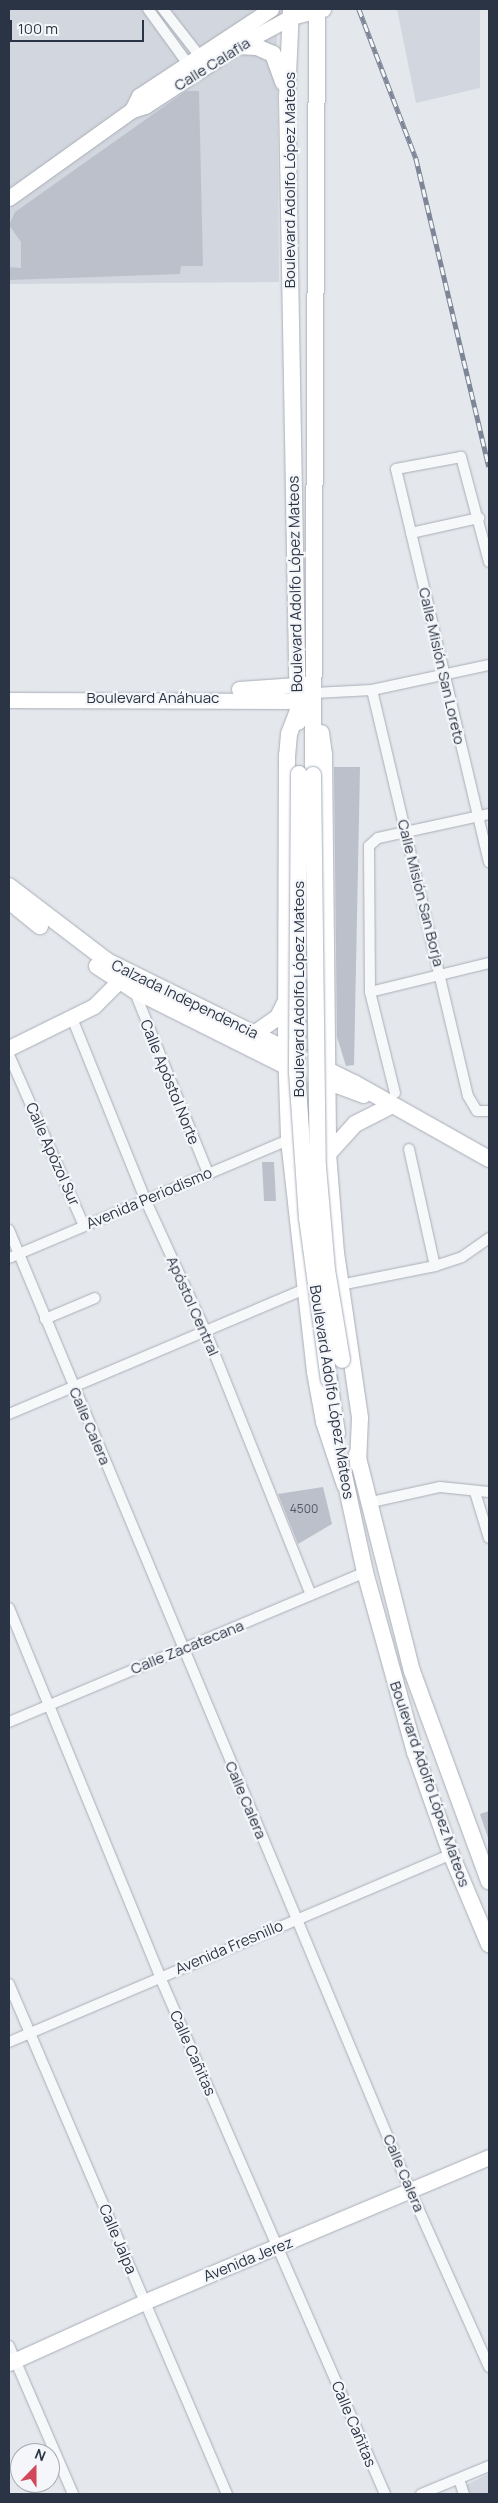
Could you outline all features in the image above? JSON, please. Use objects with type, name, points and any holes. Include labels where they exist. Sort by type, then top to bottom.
[{"type":"main road","name":"Boulevard Adolfo López Mateos","points":[[319,10],[314,701],[306,775],[297,1072],[307,1218],[345,1484],[365,1572],[395,1687],[451,1854],[489,1944]]},
{"type":"main road","name":"Boulevard Adolfo López Mateos","points":[[291,13],[288,97],[297,700],[306,775],[318,1167],[327,1270],[358,1464],[367,1503],[412,1670],[489,1881]]},
{"type":"main road","points":[[237,46],[263,48],[277,58],[288,97]]},
{"type":"main road","points":[[297,700],[289,734],[287,755],[286,1085],[289,1140],[303,1290],[324,1422],[345,1484]]},
{"type":"main road","points":[[314,701],[324,755],[325,1038],[328,1154],[340,1285],[360,1418],[358,1464]]},
{"type":"main road","name":"Calzada Independencia","points":[[9,886],[107,961],[286,1048],[326,1076],[372,1096],[393,1100],[489,1159]]},
{"type":"main road","name":"Calzada Independencia","points":[[9,901],[134,990],[286,1066],[354,1082],[372,1096]]},
{"type":"main road","points":[[254,1034],[278,1017],[286,1001]]},
{"type":"main road","points":[[325,1038],[354,1082]]},
{"type":"main road","points":[[255,1050],[286,1085]]},
{"type":"main road","points":[[328,1154],[355,1124],[393,1100]]},
{"type":"street","points":[[148,9],[194,60]]},
{"type":"street","points":[[163,9],[194,60]]},
{"type":"street","name":"Calle Calafia","points":[[132,110],[139,96],[271,9]]},
{"type":"street","points":[[291,13],[319,10]]},
{"type":"street","name":"Calle Calafia","points":[[9,198],[132,110],[145,106],[291,13]]},
{"type":"street","name":"Calle Misión San Loreto","points":[[479,518],[460,456],[396,469],[489,862]]},
{"type":"street","points":[[411,533],[479,518],[489,562]]},
{"type":"street","points":[[314,701],[489,665]]},
{"type":"street","name":"Calle Misión San Borja","points":[[372,690],[441,974],[468,1096],[477,1111],[489,1111]]},
{"type":"street","name":"Boulevard Anáhuac","points":[[9,693],[297,700]]},
{"type":"street","name":"Boulevard Anáhuac","points":[[9,700],[297,700]]},
{"type":"street","points":[[393,1100],[370,992],[369,849],[378,838],[489,814]]},
{"type":"street","points":[[370,992],[489,963]]},
{"type":"street","points":[[9,1048],[72,1018],[104,998],[119,981]]},
{"type":"street","name":"Calle Apóstol Norte","points":[[134,990],[208,1173]]},
{"type":"street","name":"Apóstol Central","points":[[72,1018],[145,1199],[205,1330],[311,1595]]},
{"type":"street","name":"Calle Apózol Sur","points":[[9,1055],[84,1226]]},
{"type":"street","name":"Avenida Periodismo","points":[[9,1258],[145,1199],[289,1140]]},
{"type":"street","points":[[408,1148],[435,1266]]},
{"type":"street","name":"Calle Calera","points":[[9,1230],[410,2190],[489,2368]]},
{"type":"street","points":[[340,1285],[435,1266],[462,1258],[489,1238]]},
{"type":"street","points":[[9,1413],[303,1290]]},
{"type":"street","points":[[45,1320],[96,1298]]},
{"type":"street","points":[[367,1503],[440,1487],[489,1492]]},
{"type":"street","points":[[475,1492],[489,1538]]},
{"type":"street","name":"Calle Zacatecana","points":[[9,1722],[365,1572]]},
{"type":"street","name":"Calle Cañitas","points":[[9,1608],[160,1977],[385,2494]]},
{"type":"street","name":"Avenida Fresnillo","points":[[9,2042],[451,1854]]},
{"type":"street","name":"Calle Jalpa","points":[[9,1984],[227,2494]]},
{"type":"street","name":"Avenida Jerez","points":[[12,2362],[144,2302],[489,2157]]},
{"type":"street","points":[[9,2346],[12,2362],[73,2494]]},
{"type":"street","points":[[420,2494],[489,2466]]},
{"type":"street","points":[[459,2479],[464,2494]]},
{"type":"shaded area","points":[[9,9],[308,9],[277,32],[279,282],[9,284]]},
{"type":"shaded area","points":[[397,9],[480,9],[480,88],[416,103]]},
{"type":"shaded area","points":[[489,2474],[489,2494],[468,2494],[466,2485]]},
{"type":"building","points":[[186,91],[199,91],[203,266],[181,266],[180,274],[9,280],[9,267],[21,268],[21,242],[9,225],[15,212]]},
{"type":"building","points":[[334,767],[360,767],[354,1065],[346,1066],[337,1037]]},
{"type":"building","points":[[262,1162],[274,1162],[276,1201],[264,1201]]},
{"type":"building","points":[[323,1487],[332,1524],[298,1544],[278,1494]]},
{"type":"building","points":[[489,1811],[489,1838],[488,1838],[480,1814]]},
{"type":"railway","points":[[359,9],[416,158],[489,466]]}]
